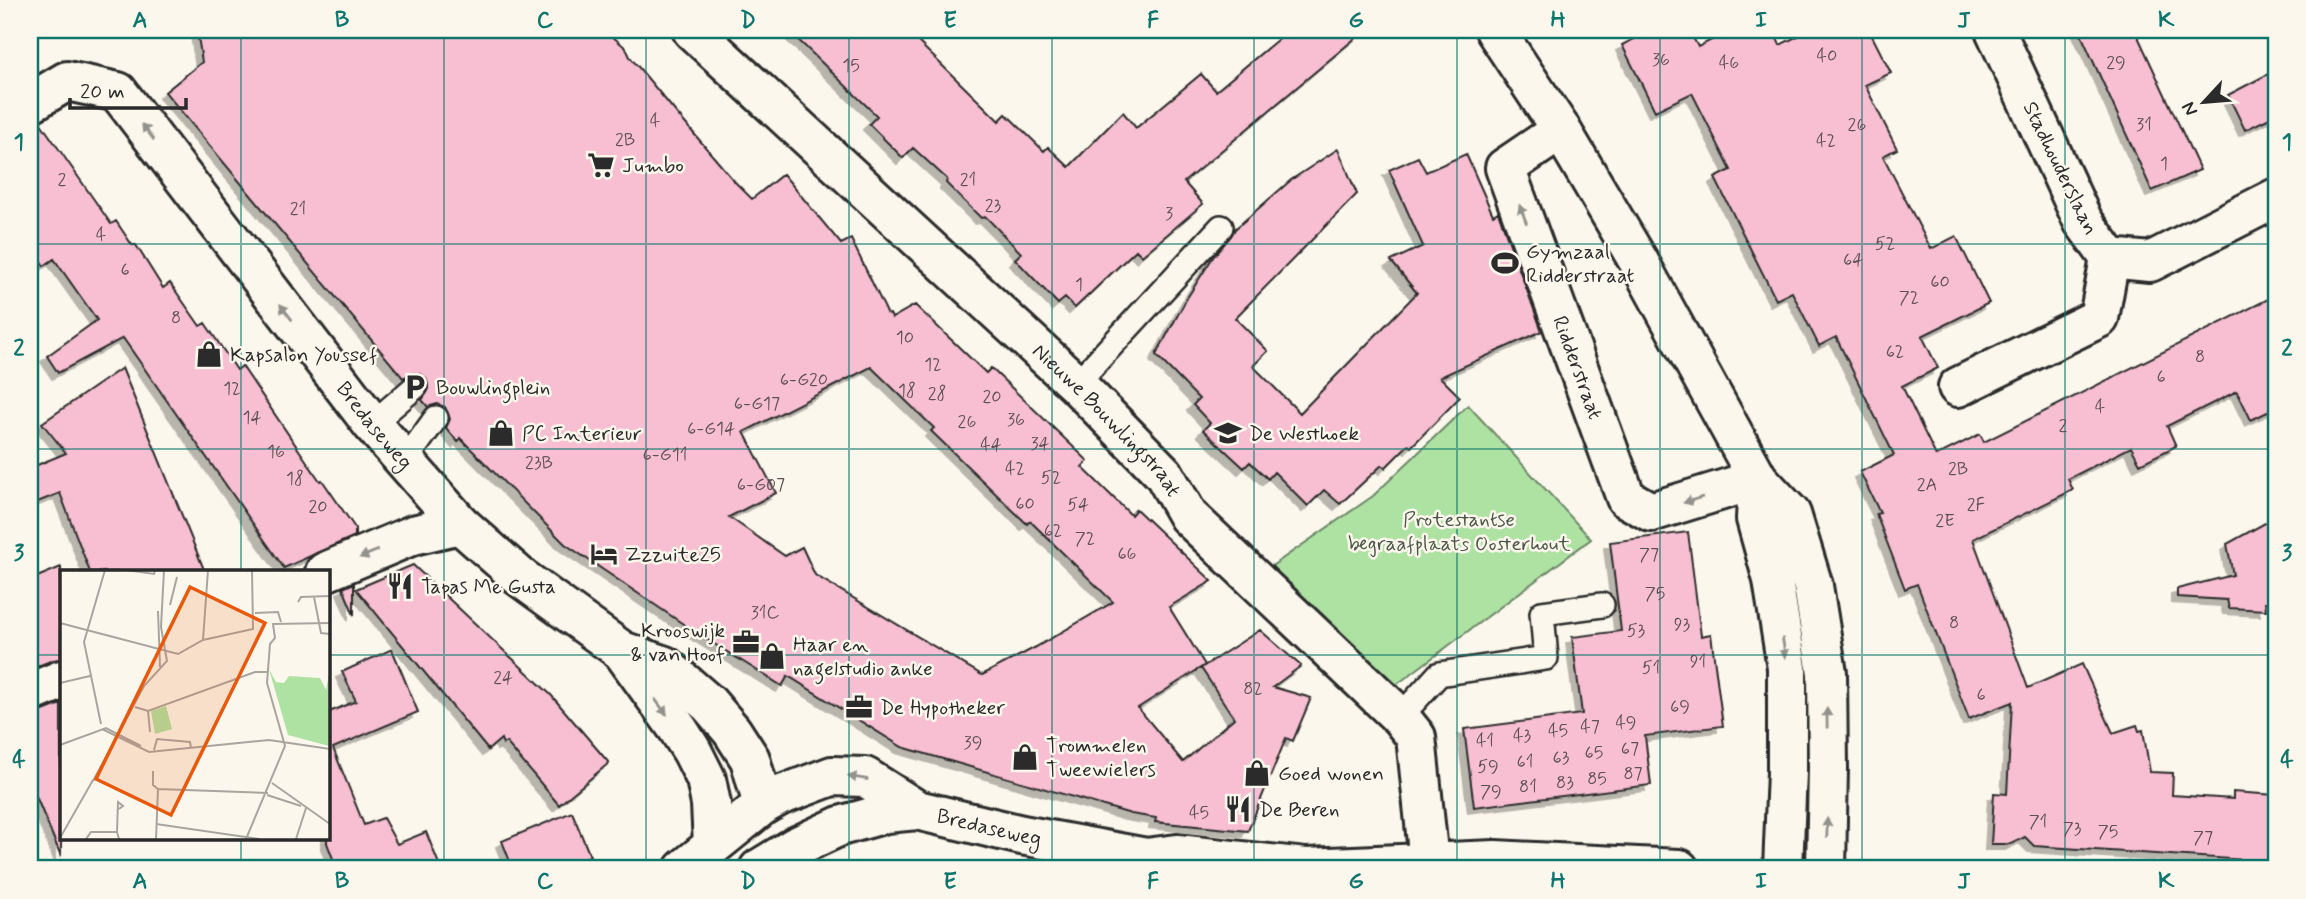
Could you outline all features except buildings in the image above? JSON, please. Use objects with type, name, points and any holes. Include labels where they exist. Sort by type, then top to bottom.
[{"type":"street","name":"Nieuwe Bouwlingstraat","points":[[692,30],[1076,384],[1164,474],[1188,516],[1400,717],[1416,737],[1429,862]]},
{"type":"street","points":[[1496,30],[1561,130],[1639,262],[1758,479],[1791,514],[1814,586],[1827,673],[1826,869]]},
{"type":"street","name":"Stadhouderslaan","points":[[1958,387],[2099,318],[2110,258],[2083,222],[1995,30]]},
{"type":"street","name":"Bredaseweg","points":[[30,103],[66,81],[118,92],[372,424],[460,524],[520,577],[622,651],[665,666],[709,704],[732,731],[750,759],[763,805],[832,776],[843,776],[865,777],[916,810]]},
{"type":"street","name":"Ridderstraat","points":[[1561,130],[1505,168],[1626,498],[1651,512],[1758,479]]},
{"type":"street","points":[[2110,258],[2150,262],[2276,198]]},
{"type":"street","points":[[1758,479],[1756,519],[1773,580],[1787,668],[1783,869]]},
{"type":"street","points":[[329,570],[413,535],[460,524]]},
{"type":"street","name":"Bredaseweg","points":[[622,651],[692,751],[706,779],[711,804],[715,857]]},
{"type":"street","points":[[30,693],[60,680]]},
{"type":"street","points":[[684,869],[715,857],[763,805]]},
{"type":"street","points":[[763,805],[763,867]]},
{"type":"street","name":"Bredaseweg","points":[[763,867],[795,847],[840,826],[886,813],[916,810],[1157,864],[1177,854],[1306,867],[1495,860],[1679,869]]},
{"type":"lane","points":[[1076,384],[1221,227]]},
{"type":"lane","points":[[372,424],[415,387]]},
{"type":"lane","points":[[405,461],[436,418]]},
{"type":"lane","points":[[1400,717],[1439,674],[1546,658],[1542,613],[1602,605]]},
{"type":"green space","name":"Protestantse begraafplaats Oosterhout","points":[[1468,405],[1591,539],[1388,691],[1269,568],[1373,496]]},
{"type":"place","name":"Jumbo","points":[[601,165]]},
{"type":"place","name":"Gymzaal Ridderstraat","points":[[1505,263]]},
{"type":"place","name":"Kapsalon Youssef","points":[[209,354]]},
{"type":"place","name":"Bouwlingplein","points":[[415,387]]},
{"type":"place","name":"PC Interieur","points":[[501,433]]},
{"type":"place","name":"De Westhoek","points":[[1228,433]]},
{"type":"place","name":"Zzzuite25","points":[[604,554]]},
{"type":"place","name":"Tapas Me Gusta","points":[[400,586]]},
{"type":"place","name":"Krooswijk & van Hoof","points":[[746,642]]},
{"type":"place","name":"Haar en nagelstudio anke","points":[[772,656]]},
{"type":"place","name":"De Hypotheker","points":[[859,707]]},
{"type":"place","name":"Trommelen Tweewielers","points":[[1025,757]]},
{"type":"place","name":"Goed wonen","points":[[1257,773]]},
{"type":"place","name":"De Beren","points":[[1238,809]]}]
